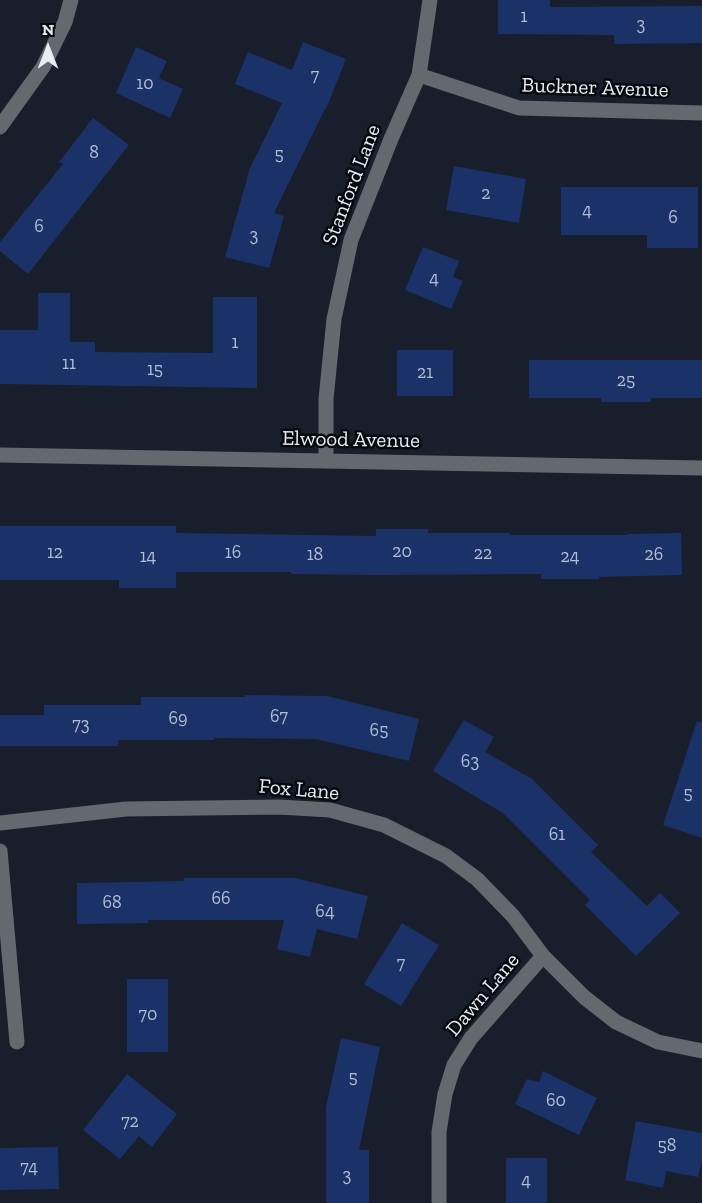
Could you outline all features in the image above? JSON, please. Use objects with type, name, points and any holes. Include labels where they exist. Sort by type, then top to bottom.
[{"type":"street","points":[[0,127],[43,67],[64,22],[71,0]]},
{"type":"street","name":"Stanford Lane","points":[[326,461],[326,399],[333,319],[351,240],[419,75],[430,0]]},
{"type":"street","name":"Buckner Avenue","points":[[419,75],[519,108],[702,113]]},
{"type":"street","name":"Elwood Avenue","points":[[0,455],[702,468]]},
{"type":"street","name":"Fox Lane","points":[[0,823],[136,809],[279,807],[330,810],[384,825],[446,856],[477,879],[513,916],[543,956],[584,997],[616,1022],[658,1042],[702,1052]]},
{"type":"street","points":[[0,852],[17,1042]]},
{"type":"street","name":"Dawn Lane","points":[[439,1203],[439,1132],[445,1094],[454,1065],[471,1038],[543,956]]},
{"type":"building","points":[[498,0],[550,0],[550,7],[702,6],[702,43],[614,44],[614,35],[498,34]]},
{"type":"building","points":[[303,42],[346,59],[326,109],[274,213],[284,216],[269,268],[225,257],[250,168],[282,103],[235,84],[248,52],[292,70]]},
{"type":"building","points":[[136,47],[167,61],[159,78],[183,89],[170,118],[116,93]]},
{"type":"building","points":[[93,118],[129,145],[28,274],[0,251],[0,242],[63,164],[59,162]]},
{"type":"building","points":[[454,166],[526,179],[519,223],[446,210]]},
{"type":"building","points":[[561,187],[698,187],[698,248],[647,248],[647,235],[561,235]]},
{"type":"building","points":[[423,247],[459,261],[453,277],[463,281],[451,309],[405,290]]},
{"type":"building","points":[[38,293],[70,293],[70,342],[95,342],[95,352],[213,353],[213,297],[257,297],[257,388],[0,384],[0,330],[38,330]]},
{"type":"building","points":[[397,350],[453,350],[453,396],[397,396]]},
{"type":"building","points":[[529,360],[702,360],[702,398],[651,398],[651,402],[601,402],[601,398],[529,398]]},
{"type":"building","points":[[0,526],[176,526],[176,533],[376,536],[376,529],[428,529],[428,533],[510,533],[510,535],[681,533],[682,575],[541,579],[541,574],[376,575],[176,572],[176,588],[119,588],[119,580],[0,580]]},
{"type":"building","points":[[245,695],[327,696],[419,719],[409,761],[316,739],[118,740],[118,746],[0,746],[0,715],[44,715],[44,705],[141,705],[141,697],[245,697]]},
{"type":"building","points":[[464,720],[494,737],[485,752],[532,779],[598,845],[591,852],[647,906],[660,893],[680,913],[636,956],[585,905],[590,900],[503,813],[433,771]]},
{"type":"building","points":[[697,721],[702,722],[702,838],[663,825]]},
{"type":"building","points":[[184,878],[295,878],[368,896],[357,939],[317,929],[310,957],[277,949],[284,920],[148,920],[148,923],[77,924],[77,883],[184,881]]},
{"type":"building","points":[[402,923],[439,945],[401,1006],[364,984]]},
{"type":"building","points":[[127,979],[168,979],[168,1052],[127,1052]]},
{"type":"building","points":[[341,1038],[380,1047],[359,1150],[369,1150],[369,1203],[326,1203],[326,1107]]},
{"type":"building","points":[[543,1071],[597,1098],[579,1135],[515,1104],[527,1079],[539,1082]]},
{"type":"building","points":[[127,1074],[177,1114],[152,1147],[139,1136],[120,1159],[83,1130]]},
{"type":"building","points":[[636,1121],[702,1133],[702,1159],[698,1177],[666,1171],[663,1188],[625,1180]]},
{"type":"building","points":[[58,1147],[59,1189],[0,1190],[0,1148]]},
{"type":"building","points":[[506,1158],[547,1158],[547,1203],[506,1203]]}]
